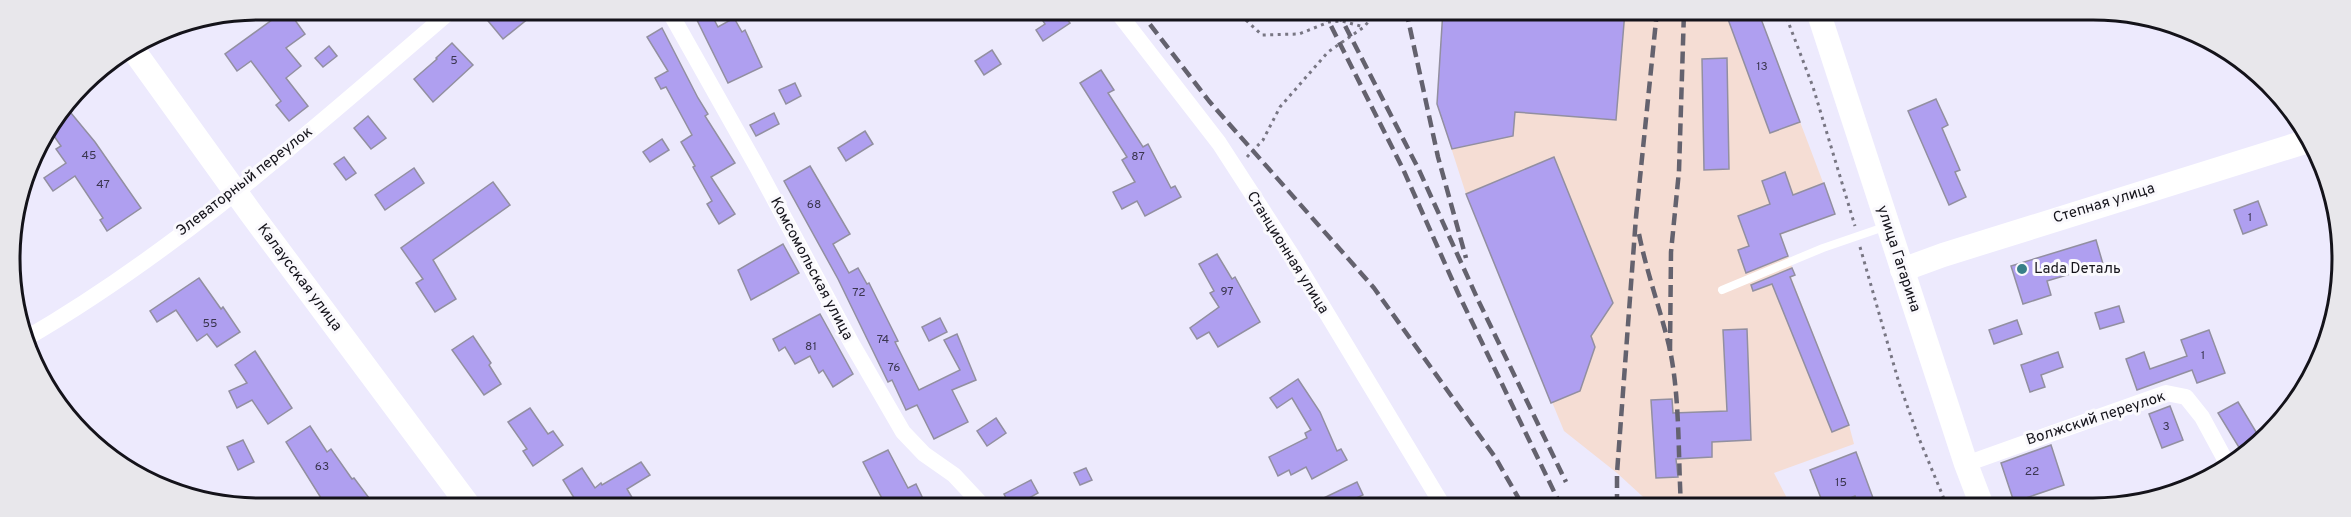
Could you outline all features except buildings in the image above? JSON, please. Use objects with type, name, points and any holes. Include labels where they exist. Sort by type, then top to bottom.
[{"type":"street","name":"Элеваторный переулок","points":[[32,335],[78,308],[237,193],[440,20]]},
{"type":"street","name":"Комсомольская улица","points":[[674,20],[757,167],[852,344],[903,432],[924,454],[954,475],[976,498]]},
{"type":"street","name":"Станционная улица","points":[[1124,20],[1219,143],[1291,254],[1438,498]]},
{"type":"street","name":"улица Гагарина","points":[[1821,20],[1887,226],[1979,498]]},
{"type":"street","name":"Калаусская улица","points":[[136,54],[463,498]]},
{"type":"street","name":"Степная улица","points":[[1902,270],[1943,255],[2301,143]]},
{"type":"street","name":"Волжский переулок","points":[[1966,464],[2166,393],[2186,397],[2202,417],[2224,458]]},
{"type":"lane","points":[[1722,290],[1823,248],[1887,226]]},
{"type":"path","points":[[1246,20],[1262,35],[1299,34],[1329,22],[1342,21],[1364,27]]},
{"type":"path","points":[[1234,167],[1263,140],[1280,107],[1328,52],[1364,27],[1370,20]]},
{"type":"path","points":[[1787,20],[1813,87],[1899,383],[1944,498]]},
{"type":"shaded area","points":[[1442,20],[1761,20],[1835,214],[1780,235],[1795,275],[1791,277],[1849,425],[1854,444],[1774,473],[1787,498],[1644,498],[1564,431],[1466,194],[1437,104]]},
{"type":"railway","points":[[1147,20],[1209,101],[1374,288],[1495,457],[1518,498]]},
{"type":"railway","points":[[1328,20],[1403,169],[1458,293],[1557,498]]},
{"type":"railway","points":[[1342,20],[1419,170],[1479,302],[1566,482]]},
{"type":"railway","points":[[1408,20],[1438,157],[1466,258]]},
{"type":"railway","points":[[1617,498],[1636,217],[1656,20]]},
{"type":"railway","points":[[1670,351],[1671,252],[1679,171],[1684,20]]},
{"type":"railway","points":[[1639,234],[1673,369],[1681,498]]},
{"type":"place","name":"Lada Dеталь","points":[[2022,269]]}]
